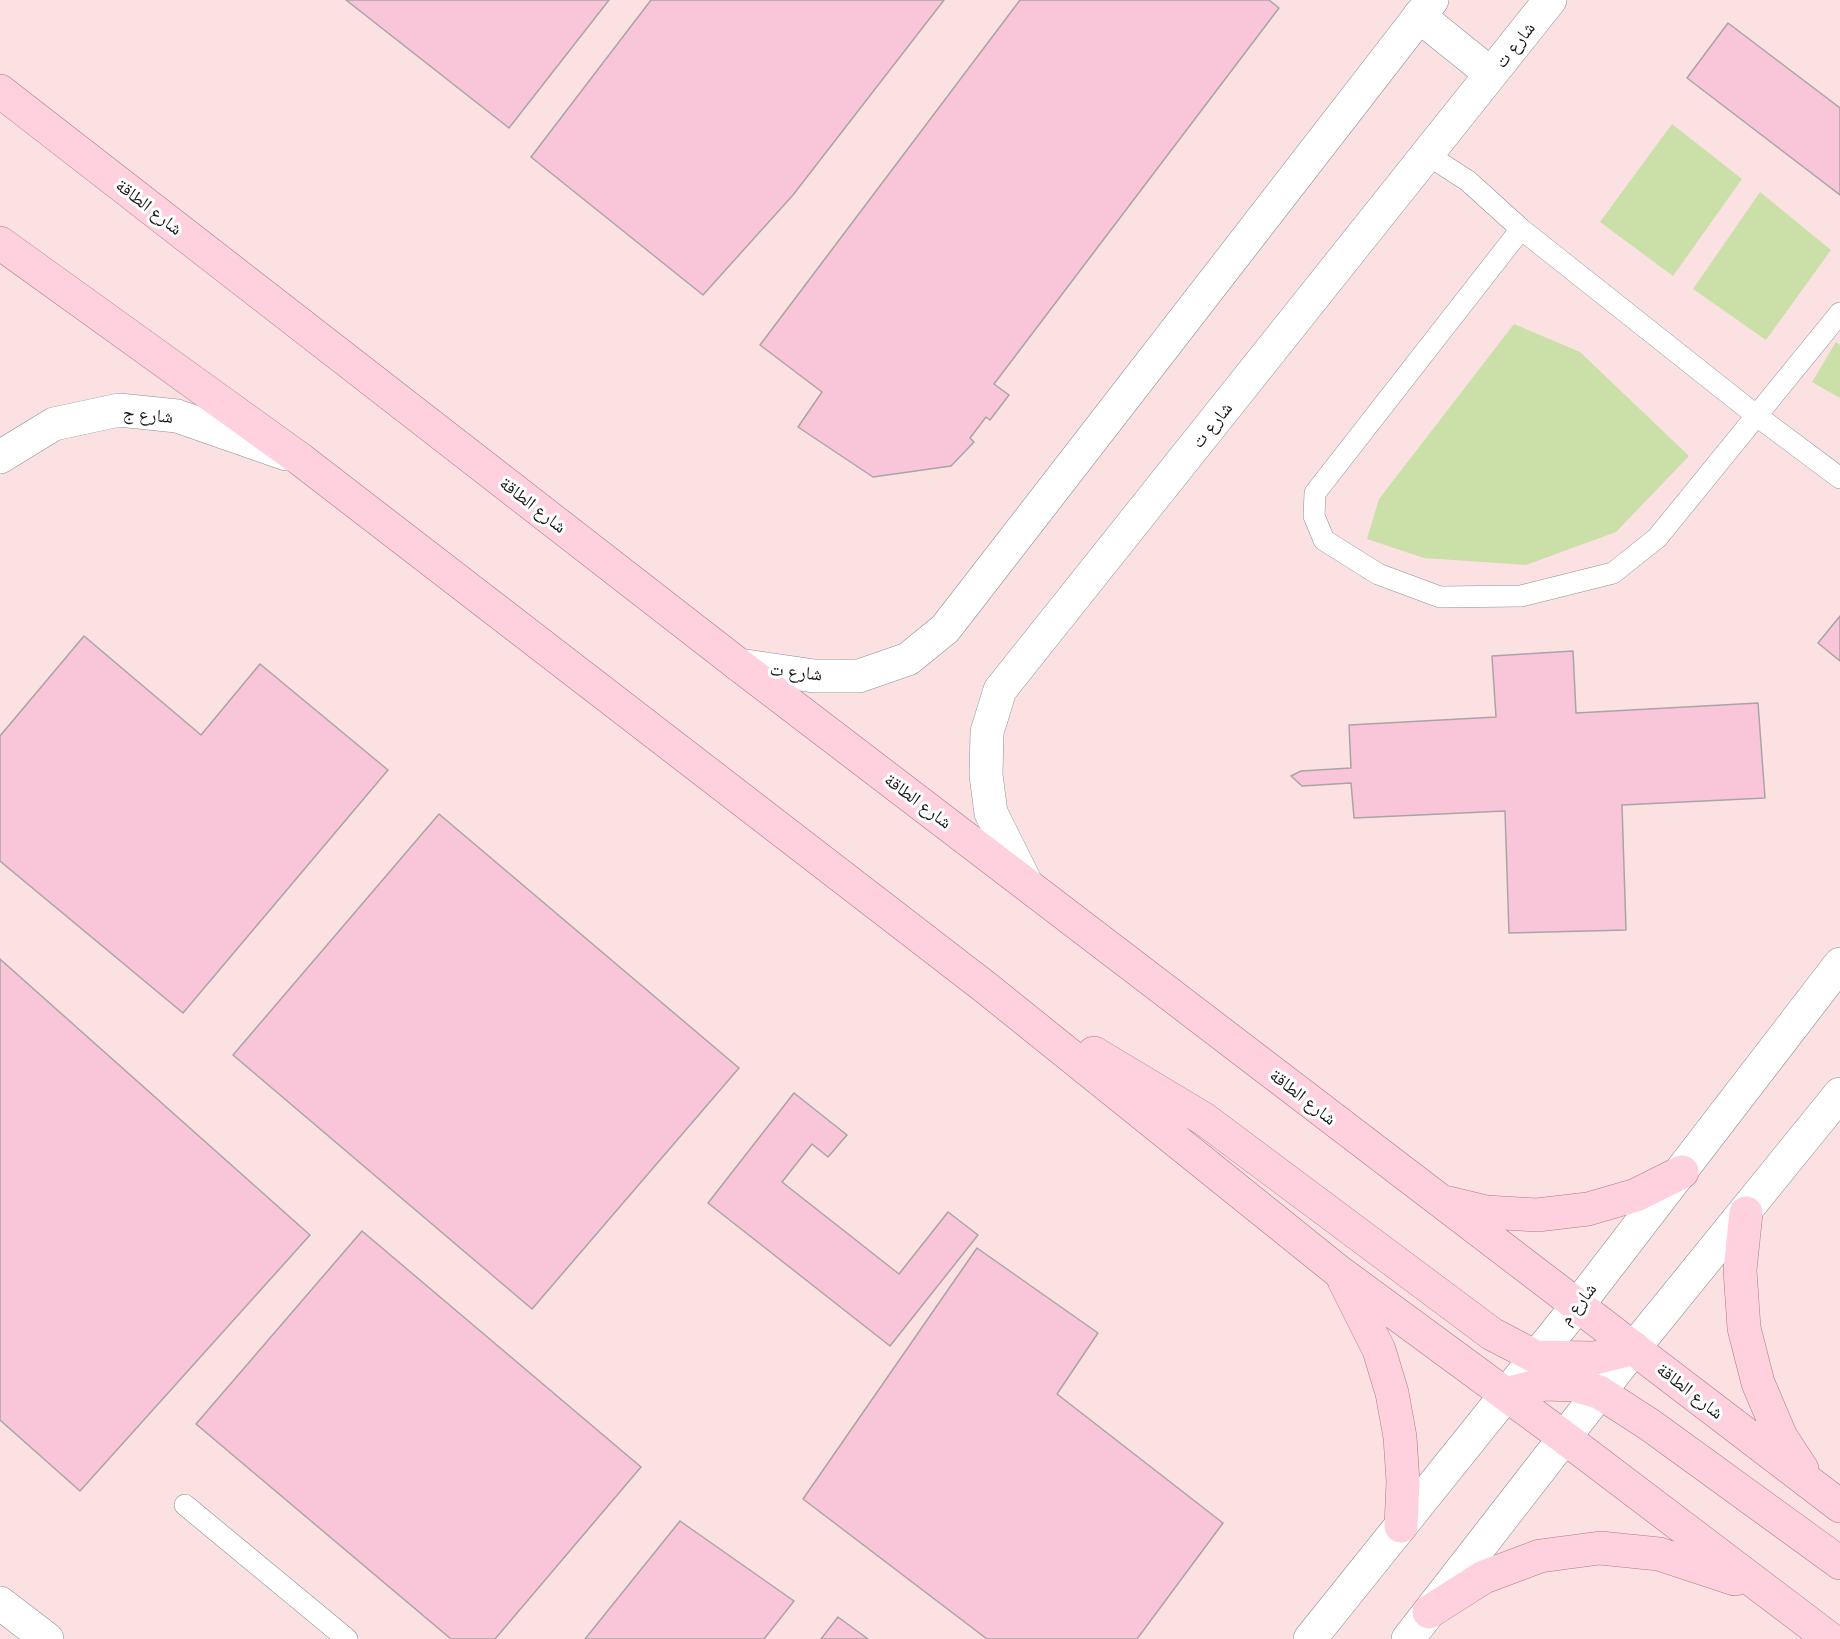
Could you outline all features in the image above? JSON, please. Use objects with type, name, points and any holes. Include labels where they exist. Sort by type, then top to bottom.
[{"type":"main road","name":"شارع الطاقة","points":[[0,91],[740,665],[1840,1506]]},
{"type":"main road","points":[[0,243],[300,459],[985,987],[1338,1271],[1565,1438],[1830,1639]]},
{"type":"main road","points":[[985,987],[1204,1119],[1492,1334],[1536,1357],[1595,1358],[1634,1348]]},
{"type":"main road","points":[[1437,1200],[1486,1212],[1547,1214],[1587,1209],[1636,1195],[1682,1173]]},
{"type":"main road","points":[[1746,1213],[1740,1270],[1744,1328],[1758,1383],[1781,1437],[1812,1485]]},
{"type":"main road","points":[[1338,1271],[1379,1350],[1392,1393],[1400,1437],[1401,1526]]},
{"type":"main road","points":[[1506,1394],[1545,1384],[1574,1385],[1599,1392],[1650,1425],[1840,1563]]},
{"type":"main road","points":[[1429,1612],[1484,1577],[1540,1556],[1600,1548],[1659,1554],[1768,1592]]},
{"type":"street","name":"شارع ت","points":[[1026,883],[991,813],[986,774],[987,732],[1000,690],[1550,0]]},
{"type":"street","name":"شارع ت","points":[[740,665],[814,676],[859,676],[908,659],[945,629],[1425,8]]},
{"type":"street","points":[[1425,8],[1491,74]]},
{"type":"street","name":"شارع ج","points":[[0,458],[54,424],[119,410],[177,416],[300,459]]},
{"type":"street","name":"شارع م","points":[[1310,1639],[1682,1173],[1840,964]]},
{"type":"street","points":[[1408,1639],[1599,1392],[1840,1094]]},
{"type":"street","points":[[0,1603],[47,1639]]},
{"type":"lane","points":[[1428,155],[1468,181],[1521,229],[1757,416],[1840,478]]},
{"type":"lane","points":[[1521,229],[1315,493],[1314,516],[1324,540],[1378,574],[1440,597],[1521,596],[1613,573],[1658,538],[1840,313]]},
{"type":"lane","points":[[185,1505],[347,1639]]},
{"type":"shaded area","points":[[0,0],[1840,0],[1840,1639],[0,1639]]},
{"type":"green space","points":[[1672,124],[1742,179],[1673,276],[1600,222]]},
{"type":"green space","points":[[1760,192],[1831,250],[1766,340],[1693,289]]},
{"type":"green space","points":[[1514,324],[1580,352],[1689,456],[1616,532],[1526,565],[1424,558],[1367,539],[1379,499]]},
{"type":"green space","points":[[1836,342],[1840,345],[1840,398],[1812,382]]},
{"type":"building","points":[[346,0],[609,0],[509,128]]},
{"type":"building","points":[[651,0],[944,0],[793,195],[703,295],[531,157]]},
{"type":"building","points":[[1020,0],[1269,0],[1279,8],[994,384],[1009,395],[990,420],[986,417],[970,438],[974,442],[951,466],[873,477],[798,427],[822,392],[760,345]]},
{"type":"building","points":[[1728,23],[1840,108],[1840,195],[1687,78]]},
{"type":"building","points":[[1840,616],[1840,661],[1818,643]]},
{"type":"building","points":[[84,636],[201,735],[260,664],[388,770],[183,1013],[0,861],[0,736]]},
{"type":"building","points":[[1573,651],[1576,713],[1758,703],[1765,798],[1622,805],[1626,930],[1509,933],[1505,811],[1354,818],[1351,783],[1302,786],[1291,776],[1301,771],[1351,768],[1349,725],[1496,717],[1492,656]]},
{"type":"building","points":[[439,814],[739,1068],[532,1309],[233,1055]]},
{"type":"building","points":[[0,959],[310,1235],[80,1491],[0,1420]]},
{"type":"building","points":[[794,1093],[847,1135],[828,1157],[812,1144],[782,1182],[899,1274],[948,1212],[978,1235],[890,1346],[708,1203]]},
{"type":"building","points":[[362,1231],[641,1467],[495,1639],[451,1639],[196,1424]]},
{"type":"building","points":[[977,1248],[1098,1333],[1057,1394],[1223,1523],[1137,1639],[987,1639],[803,1499]]},
{"type":"building","points":[[680,1521],[794,1601],[764,1639],[585,1639]]},
{"type":"building","points":[[838,1617],[868,1639],[821,1639]]}]
